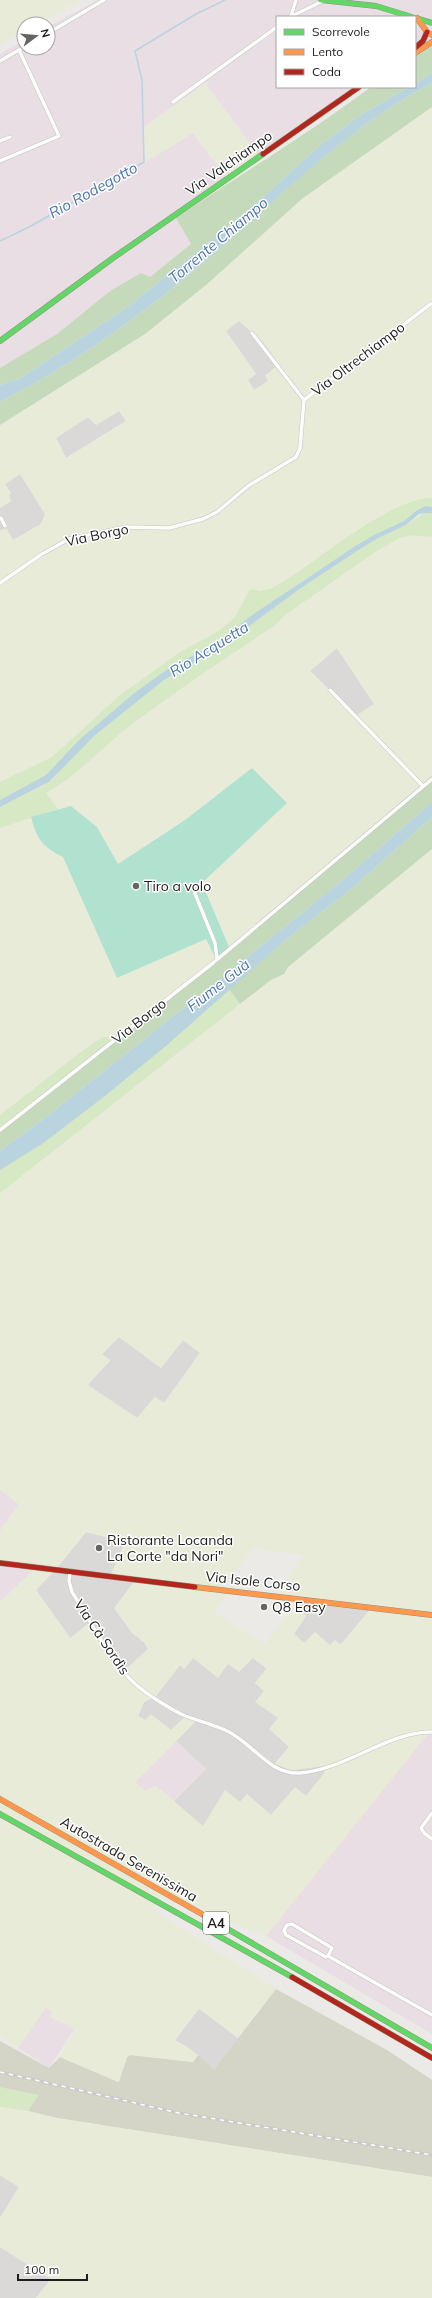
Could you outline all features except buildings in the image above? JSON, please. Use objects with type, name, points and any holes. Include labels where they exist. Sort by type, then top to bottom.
[{"type":"main road","points":[[322,0],[376,6],[408,16]]},
{"type":"main road","points":[[416,18],[432,23]]},
{"type":"main road","points":[[416,19],[426,32],[432,35]]},
{"type":"main road","points":[[416,47],[423,41],[426,32]]},
{"type":"main road","points":[[416,52],[432,42]]},
{"type":"main road","name":"Via Valchiampo","points":[[0,341],[113,258],[358,88]]},
{"type":"main road","name":"Via Isole Corso","points":[[0,1563],[432,1615]]},
{"type":"main road","name":"Autostrada Serenissima","points":[[0,1799],[297,1968],[421,2042],[432,2047]]},
{"type":"main road","name":"Autostrada Serenissima","points":[[0,1814],[286,1973],[432,2058]]},
{"type":"street","points":[[56,28],[104,0]]},
{"type":"street","points":[[290,16],[296,0]]},
{"type":"street","points":[[292,16],[322,0]]},
{"type":"street","points":[[173,102],[276,28]]},
{"type":"street","points":[[0,62],[16,52]]},
{"type":"street","points":[[0,161],[59,136],[22,56]]},
{"type":"street","points":[[0,141],[10,137]]},
{"type":"street","name":"Via Oltrechiampo","points":[[226,506],[248,486],[296,457],[300,448],[304,400],[432,303]]},
{"type":"street","points":[[252,333],[304,400]]},
{"type":"street","name":"Via Borgo","points":[[0,583],[42,554],[69,539],[126,528],[169,528],[211,515],[226,506]]},
{"type":"street","points":[[0,518],[5,526]]},
{"type":"street","points":[[330,690],[423,786]]},
{"type":"street","name":"Via Borgo","points":[[0,1130],[217,958],[432,779]]},
{"type":"street","points":[[192,886],[216,943],[217,958]]},
{"type":"street","name":"Via Cà Sordìs","points":[[70,1572],[69,1581],[72,1592],[117,1662],[137,1686],[183,1714],[230,1732],[274,1767],[286,1773],[301,1773],[330,1767],[416,1733],[432,1732]]},
{"type":"street","points":[[432,1813],[421,1828],[424,1833],[432,1839]]},
{"type":"street","points":[[328,1956],[332,1948],[292,1924],[287,1925],[284,1930],[286,1935],[326,1957],[328,1956],[432,2015]]},
{"type":"shaded area","points":[[97,0],[432,0],[432,42],[416,52],[416,16],[276,16],[276,88],[357,88],[258,155],[205,83],[162,152],[193,133],[229,181],[176,218],[191,244],[150,277],[110,291],[57,334],[0,368],[0,54],[16,45],[16,56],[56,56],[56,23]]},
{"type":"shaded area","points":[[239,321],[263,342],[280,365],[268,381],[254,390],[248,380],[256,374],[226,331]]},
{"type":"shaded area","points":[[119,411],[126,421],[66,458],[56,438],[88,417],[96,425]]},
{"type":"shaded area","points":[[20,474],[45,514],[41,524],[13,540],[6,528],[0,531],[0,508],[11,501],[9,495],[11,493],[5,484]]},
{"type":"shaded area","points":[[337,648],[374,704],[356,716],[310,671]]},
{"type":"shaded area","points":[[119,1337],[161,1368],[183,1340],[200,1353],[164,1403],[155,1397],[137,1418],[87,1385],[110,1361],[102,1354]]},
{"type":"shaded area","points":[[0,1490],[19,1504],[0,1531]]},
{"type":"shaded area","points":[[86,1532],[126,1542],[136,1579],[140,1640],[144,1642],[148,1649],[122,1673],[89,1623],[71,1639],[36,1590],[56,1569]]},
{"type":"shaded area","points":[[0,1563],[36,1568],[0,1602]]},
{"type":"shaded area","points":[[302,1598],[373,1606],[340,1645],[330,1646],[315,1632],[304,1644],[294,1634],[306,1616],[295,1606]]},
{"type":"shaded area","points":[[193,1658],[228,1664],[253,1658],[267,1669],[255,1683],[264,1691],[279,1718],[289,1747],[275,1763],[291,1770],[323,1766],[325,1773],[306,1796],[295,1788],[271,1815],[247,1794],[240,1802],[203,1827],[174,1801],[206,1769],[176,1741],[196,1721],[185,1717],[171,1730],[155,1718],[145,1720],[138,1716],[144,1702],[156,1696],[180,1665],[184,1669]]},
{"type":"shaded area","points":[[430,1728],[432,1729],[432,2034],[266,1936]]},
{"type":"shaded area","points":[[176,1741],[206,1769],[174,1801],[156,1786],[145,1791],[135,1782]]},
{"type":"shaded area","points":[[276,1989],[387,2050],[432,2080],[432,2177],[57,2118],[28,2111],[36,2096],[0,2089],[0,2041],[49,2068],[60,2057],[118,2082],[127,2057],[131,2055],[193,2062],[198,2055],[214,2069]]},
{"type":"shaded area","points":[[46,2007],[52,2013],[50,2017],[75,2028],[49,2068],[18,2048]]},
{"type":"shaded area","points":[[199,2008],[238,2038],[214,2069],[189,2048],[175,2040]]},
{"type":"shaded area","points":[[0,2175],[19,2187],[0,2218]]},
{"type":"shaded area","points":[[0,2247],[51,2279],[36,2298],[0,2298]]},
{"type":"green space","points":[[0,0],[81,0],[51,16],[16,16],[16,36],[0,45]]},
{"type":"green space","points":[[432,42],[432,73],[416,83],[416,54]]},
{"type":"green space","points":[[205,83],[258,155],[238,169],[229,181],[193,133],[145,162],[143,128]]},
{"type":"green space","points":[[432,83],[432,107],[303,198],[206,285],[145,334],[0,425],[0,402],[56,371],[136,317],[211,256],[316,163],[372,120]]},
{"type":"green space","points":[[370,88],[407,88],[362,114],[319,146],[249,210],[129,306],[21,378],[0,385],[0,368],[57,334],[110,291],[141,273],[150,277],[191,244],[176,218],[299,138]]},
{"type":"green space","points":[[432,107],[432,498],[419,499],[383,516],[272,588],[260,591],[253,589],[249,591],[235,617],[220,630],[180,652],[119,696],[52,757],[0,782],[0,531],[6,528],[13,540],[41,524],[45,514],[20,474],[5,484],[11,494],[9,495],[11,501],[0,508],[0,425],[64,386],[206,285],[303,198]],"holes":[[[239,321],[263,341],[279,365],[265,375],[268,382],[254,390],[248,380],[256,374],[226,331]],[[119,411],[126,421],[66,458],[56,438],[88,417],[96,425]]]},
{"type":"green space","points":[[432,498],[432,507],[426,506],[417,510],[404,521],[376,534],[298,584],[216,643],[166,670],[133,694],[79,740],[46,775],[0,800],[0,782],[52,757],[119,696],[180,652],[220,630],[235,617],[249,591],[253,589],[260,591],[272,588],[351,535],[394,509],[414,501]]},
{"type":"green space","points":[[427,511],[432,512],[432,537],[411,535],[400,538],[378,550],[285,615],[274,626],[199,676],[127,728],[78,771],[46,793],[58,809],[0,828],[0,807],[43,786],[54,778],[75,753],[94,736],[164,680],[222,646],[301,588],[360,549],[378,538],[406,525]]},
{"type":"green space","points":[[411,535],[432,537],[432,776],[229,947],[201,883],[287,803],[251,769],[185,820],[118,864],[97,827],[71,806],[58,809],[46,793],[54,789],[99,750],[157,705],[274,626],[285,615],[378,550],[400,538]],"holes":[[[337,648],[374,704],[356,716],[310,671]]]},
{"type":"green space","points":[[252,768],[287,803],[202,883],[229,947],[216,959],[206,939],[117,978],[63,857],[50,850],[38,837],[31,817],[71,806],[97,827],[118,864],[185,820]]},
{"type":"green space","points":[[432,776],[432,802],[345,878],[223,977],[41,1121],[0,1151],[0,1131],[216,959]]},
{"type":"green space","points":[[31,817],[35,833],[47,849],[63,857],[117,978],[206,939],[216,959],[112,1044],[103,1037],[82,1051],[0,1115],[0,828]]},
{"type":"green space","points":[[432,817],[432,849],[288,967],[284,974],[271,980],[240,1004],[229,989],[289,937],[350,890]]},
{"type":"green space","points":[[432,849],[432,1729],[266,1936],[158,1896],[153,1910],[276,1989],[238,2038],[199,2009],[175,2040],[198,2055],[193,2062],[131,2055],[127,2057],[119,2082],[60,2057],[75,2029],[50,2017],[52,2013],[46,2007],[18,2048],[0,2036],[0,1602],[36,1568],[0,1563],[0,1531],[19,1504],[0,1490],[0,1193],[271,980],[284,974],[288,967]],"holes":[[[119,1337],[161,1368],[183,1340],[200,1353],[164,1403],[155,1397],[137,1418],[88,1385],[110,1360],[102,1354]],[[86,1532],[125,1542],[110,1576],[136,1579],[114,1608],[132,1633],[144,1642],[148,1649],[122,1673],[89,1623],[70,1638],[36,1590],[56,1569]],[[253,1548],[303,1555],[278,1595],[373,1606],[341,1645],[335,1640],[330,1645],[315,1632],[304,1643],[294,1634],[306,1616],[295,1606],[265,1644],[214,1613],[232,1589],[223,1589]],[[193,1658],[218,1678],[228,1664],[239,1672],[253,1658],[267,1668],[255,1683],[264,1691],[255,1702],[278,1718],[269,1729],[289,1747],[275,1764],[291,1770],[323,1766],[325,1772],[306,1796],[295,1787],[271,1815],[247,1794],[240,1802],[225,1790],[203,1826],[156,1786],[145,1791],[135,1782],[196,1721],[185,1717],[171,1730],[151,1714],[145,1720],[138,1716],[144,1702],[156,1696],[180,1665],[184,1669]]]},
{"type":"green space","points":[[229,989],[240,1004],[0,1193],[0,1170],[61,1129],[118,1085]]},
{"type":"green space","points":[[103,1037],[108,1037],[112,1044],[0,1131],[0,1115],[82,1051]]},
{"type":"green space","points":[[0,2087],[39,2095],[28,2111],[0,2107]]},
{"type":"green space","points":[[0,2107],[57,2118],[432,2177],[432,2298],[36,2298],[51,2279],[0,2247],[0,2218],[19,2187],[0,2175]]},
{"type":"water","name":"Torrente Chiampo","points":[[432,73],[432,83],[372,120],[344,141],[290,186],[211,256],[136,317],[56,371],[0,402],[0,385],[21,378],[129,306],[249,210],[319,146],[362,114],[407,88],[416,88],[416,83]]},
{"type":"water","points":[[426,506],[432,507],[432,512],[419,514],[406,525],[378,538],[360,549],[301,588],[222,646],[164,680],[94,736],[49,782],[0,807],[0,800],[46,775],[79,740],[133,694],[166,670],[216,643],[255,613],[357,545],[404,521],[417,510]]},
{"type":"water","name":"Fiume Guà","points":[[432,802],[432,817],[350,890],[289,937],[167,1045],[105,1096],[42,1144],[0,1170],[0,1151],[41,1121],[223,977],[345,878]]},
{"type":"waterway","name":"Rio Rodegotto","points":[[0,241],[31,226],[144,162],[142,80],[135,51],[196,14],[225,0]]},
{"type":"waterway","name":"Rio Acquetta","points":[[424,512],[432,512]]},
{"type":"railway","points":[[0,2072],[179,2113],[432,2155]]},
{"type":"traffic: fast","points":[[321,0],[376,6],[409,16]]},
{"type":"traffic: fast","points":[[416,18],[432,23]]},
{"type":"traffic: fast","points":[[0,341],[113,258],[263,154]]},
{"type":"traffic: fast","points":[[0,1814],[292,1977]]},
{"type":"traffic: fast","points":[[207,1917],[432,2048]]},
{"type":"traffic: slow","points":[[417,18],[427,32],[432,35]]},
{"type":"traffic: slow","points":[[416,52],[432,42]]},
{"type":"traffic: slow","points":[[195,1587],[432,1615]]},
{"type":"traffic: slow","points":[[0,1799],[207,1917]]},
{"type":"traffic: jam","points":[[416,47],[423,41],[427,32]]},
{"type":"traffic: jam","points":[[263,154],[358,88]]},
{"type":"traffic: jam","points":[[0,1563],[195,1587]]},
{"type":"traffic: jam","points":[[292,1977],[432,2058]]},
{"type":"place","name":"Tiro a volo","points":[[136,886]]},
{"type":"place","name":"Ristorante Locanda La Corte \"da Nori\"","points":[[99,1548]]},
{"type":"place","name":"Q8 Easy","points":[[264,1607]]}]
